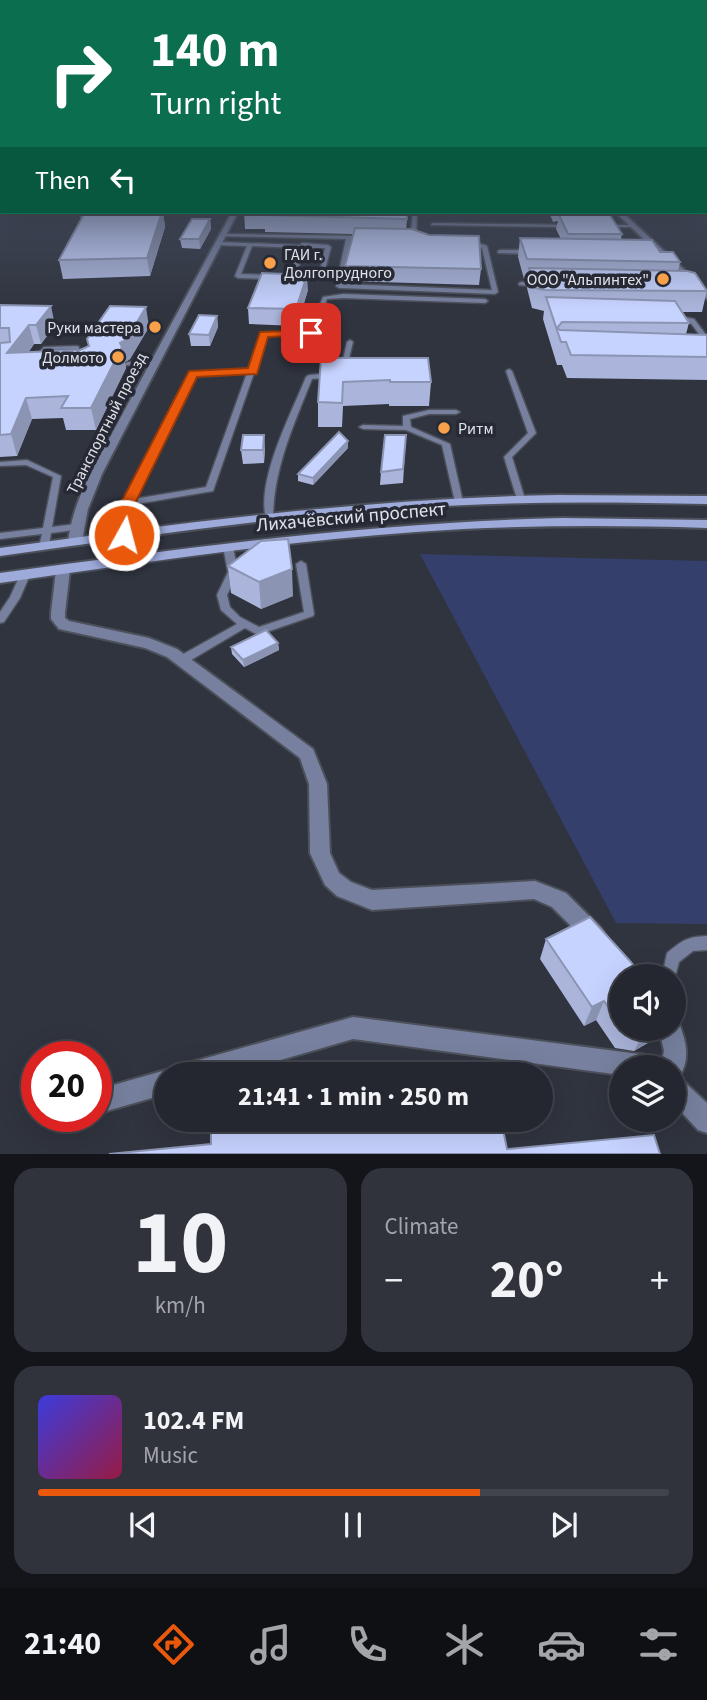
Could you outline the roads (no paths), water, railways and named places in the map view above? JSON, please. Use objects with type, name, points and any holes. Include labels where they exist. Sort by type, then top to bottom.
[{"type":"main road","name":"Лихачёвский проспект","points":[[0,552],[269,517],[459,502],[521,499],[707,500]]},
{"type":"main road","name":"Лихачёвский проспект","points":[[0,578],[327,535],[502,523],[707,524]]},
{"type":"street","name":"Транспортный проезд","points":[[75,542],[75,527],[113,444],[234,214]]},
{"type":"street","points":[[620,214],[707,296]]},
{"type":"street","points":[[63,569],[58,619],[64,625],[149,643],[182,660],[307,754],[318,784],[320,853],[332,878],[344,889],[372,900],[535,890],[559,900],[608,950]]},
{"type":"street","points":[[234,1062],[353,1028],[609,1062]]},
{"type":"street","points":[[112,1097],[154,1085]]},
{"type":"street","points":[[686,1099],[707,1121]]},
{"type":"lane","points":[[413,240],[415,214]]},
{"type":"lane","points":[[433,224],[569,226]]},
{"type":"lane","points":[[597,226],[634,226]]},
{"type":"lane","points":[[223,235],[374,239]]},
{"type":"lane","points":[[349,238],[339,286],[495,292],[484,246],[459,245]]},
{"type":"lane","points":[[400,240],[413,240],[421,244]]},
{"type":"lane","points":[[218,244],[328,247],[322,274],[238,276],[250,245]]},
{"type":"lane","points":[[294,274],[302,245]]},
{"type":"lane","points":[[500,252],[539,252]]},
{"type":"lane","points":[[521,284],[549,285]]},
{"type":"lane","points":[[687,287],[698,287]]},
{"type":"lane","points":[[127,503],[210,489],[264,334],[311,333],[325,298],[332,296],[485,301]]},
{"type":"lane","points":[[665,317],[692,320],[707,341]]},
{"type":"lane","points":[[269,517],[268,498],[279,453],[309,377],[333,375],[344,369],[350,342]]},
{"type":"lane","points":[[46,363],[36,359],[46,348],[76,348]]},
{"type":"lane","points":[[128,364],[155,365]]},
{"type":"lane","points":[[509,370],[531,433],[508,457],[521,499]]},
{"type":"lane","points":[[124,535],[122,514],[193,374],[253,371]]},
{"type":"lane","points":[[407,428],[406,418],[429,412],[456,412]]},
{"type":"lane","points":[[363,427],[407,428],[446,444],[459,502]]},
{"type":"lane","points":[[0,464],[27,463],[57,476],[44,546]]},
{"type":"lane","points":[[0,536],[75,527]]},
{"type":"lane","points":[[228,547],[233,572],[222,595],[225,608],[244,624],[258,631],[309,614],[302,564]]},
{"type":"lane","points":[[0,620],[12,605],[25,575]]},
{"type":"lane","points":[[182,660],[244,624]]},
{"type":"lane","points":[[671,964],[672,958],[691,944],[707,943]]},
{"type":"place","name":"ГАИ г. Долгопрудного","points":[[270,263]]},
{"type":"place","name":"ООО \"Альпинтех\"","points":[[663,279]]},
{"type":"place","name":"Руки мастера","points":[[155,327]]},
{"type":"place","name":"Долмото","points":[[118,357]]},
{"type":"place","name":"Ритм","points":[[444,428]]}]
